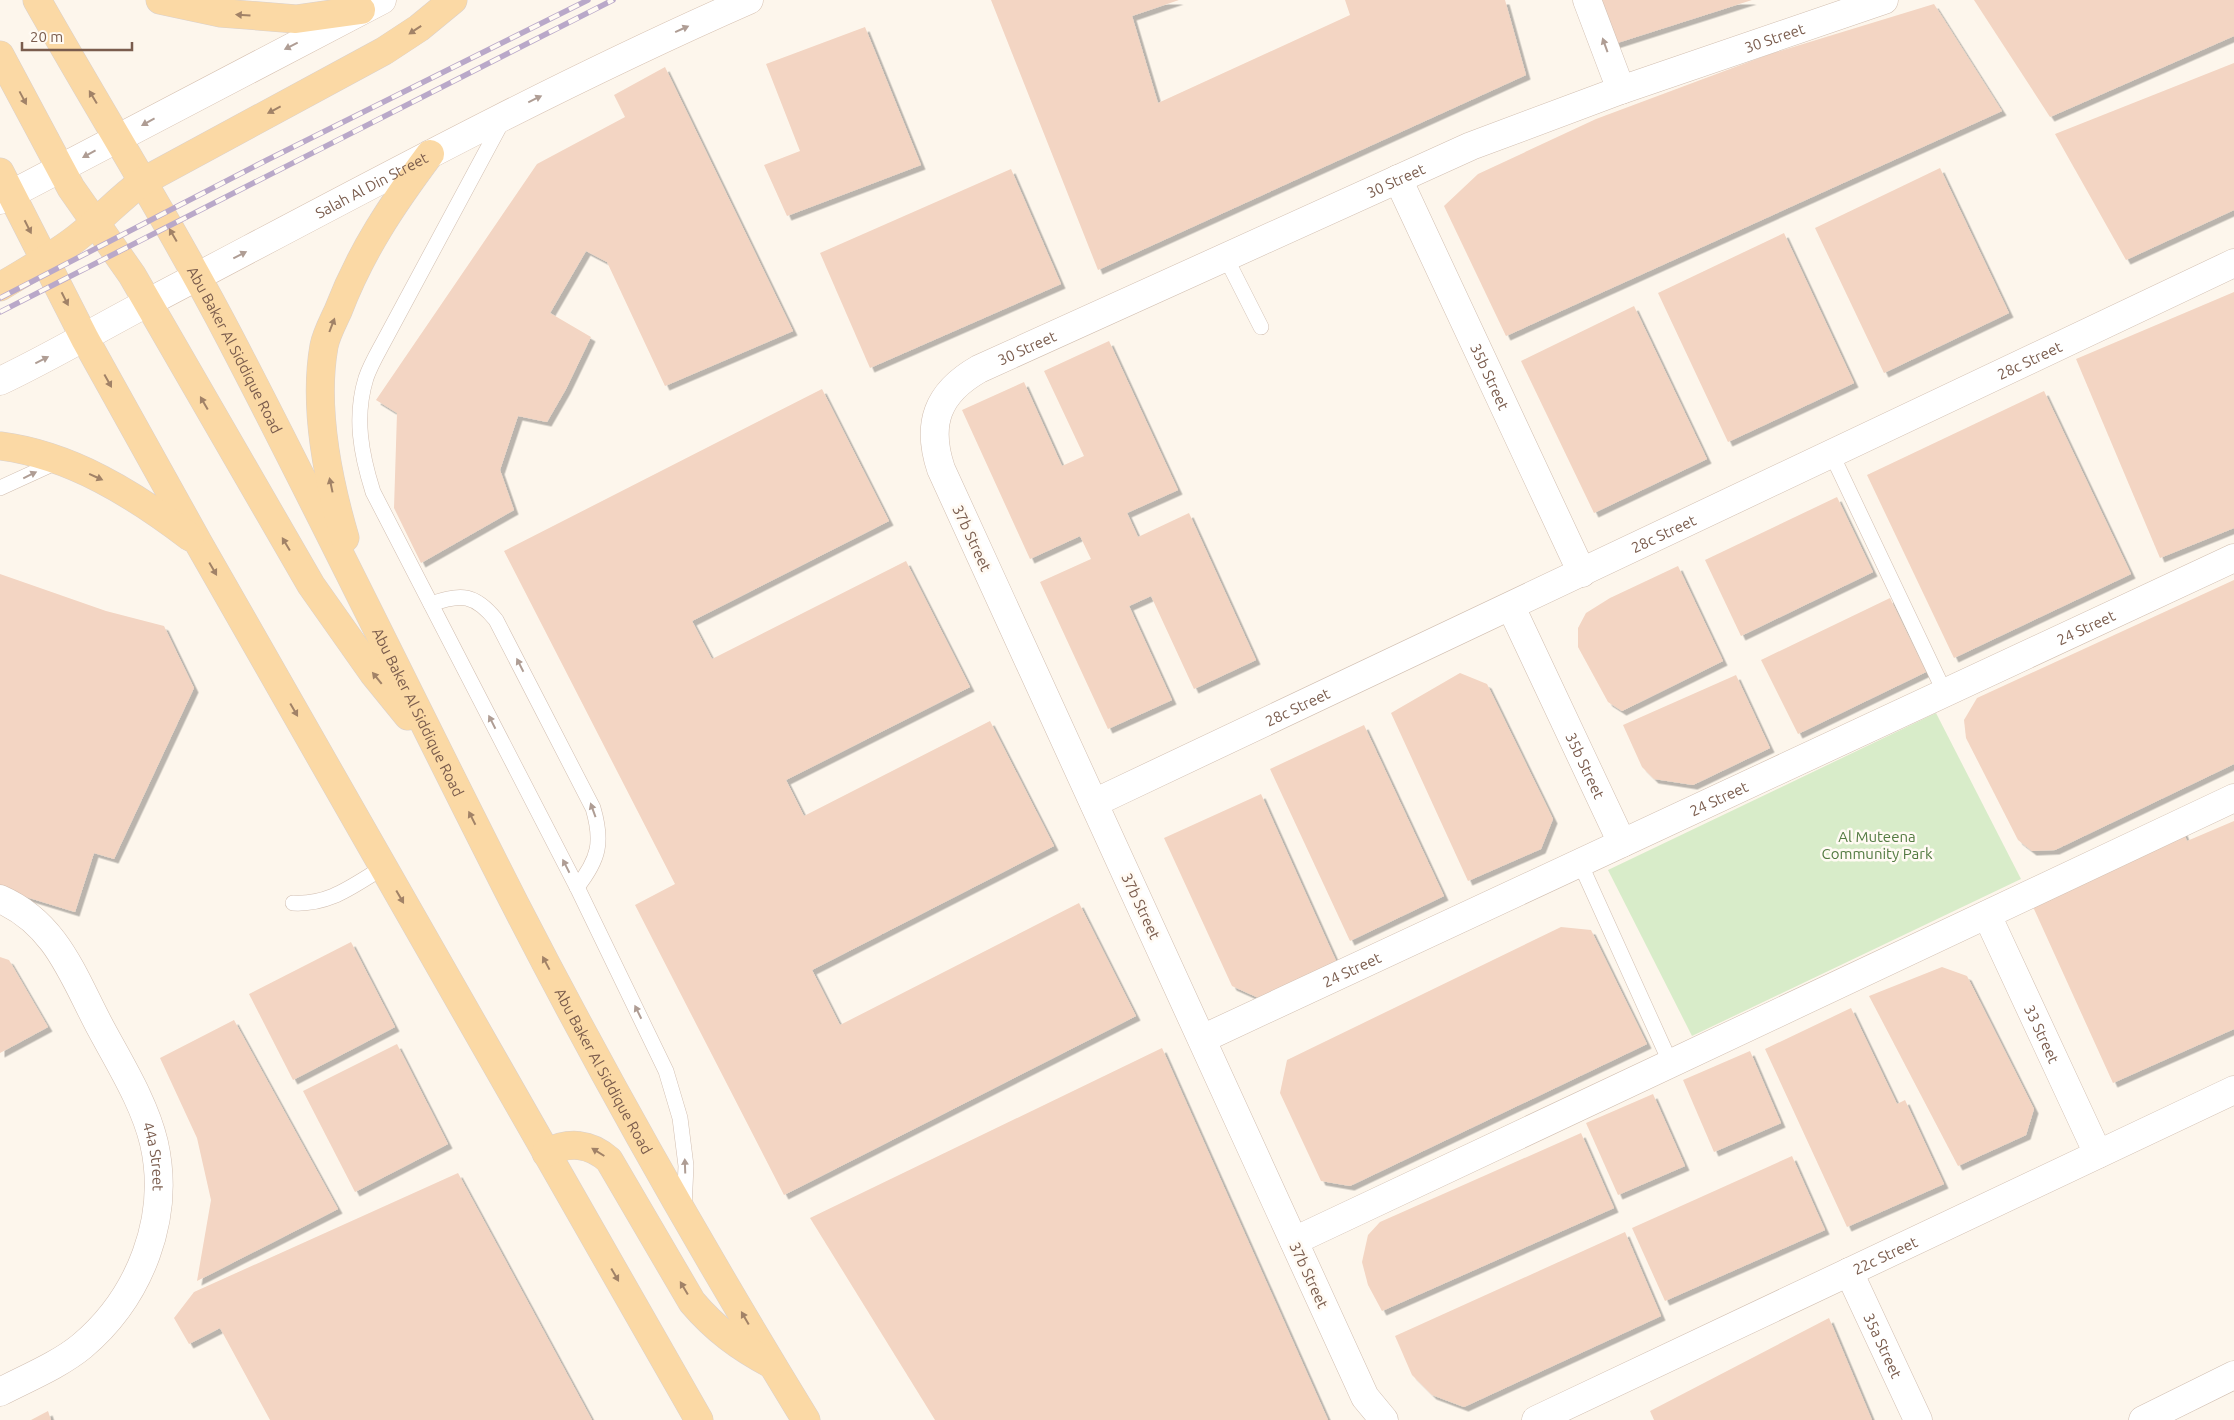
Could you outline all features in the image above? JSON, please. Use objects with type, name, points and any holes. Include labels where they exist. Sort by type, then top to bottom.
[{"type":"main road","name":"Abu Baker Al Siddique Road","points":[[37,0],[197,278],[525,923],[684,1215],[806,1420]]},
{"type":"main road","points":[[160,0],[221,13],[296,19],[371,5]]},
{"type":"main road","points":[[0,287],[45,260],[95,222],[109,207],[142,182],[384,51],[418,28],[453,0]]},
{"type":"main road","points":[[0,55],[60,170],[148,303],[311,585],[373,673],[441,756]]},
{"type":"main road","points":[[362,600],[336,508],[324,455],[321,401],[324,346],[355,269],[386,213],[430,154]]},
{"type":"main road","points":[[4,189],[45,260],[85,339],[199,544],[699,1420]]},
{"type":"main road","points":[[0,446],[59,461],[101,479],[152,508],[199,544]]},
{"type":"main road","points":[[546,1153],[560,1146],[574,1144],[589,1146],[609,1160],[692,1302],[708,1322],[728,1339],[772,1365]]},
{"type":"street","name":"Salah Al Din Street","points":[[0,381],[85,339],[148,303],[506,114],[608,63],[749,0]]},
{"type":"street","points":[[1587,0],[1621,90]]},
{"type":"street","name":"30 Street","points":[[937,412],[947,394],[961,379],[979,369],[1398,178],[1472,146],[1621,90],[1884,0]]},
{"type":"street","points":[[4,189],[60,170],[371,5]]},
{"type":"street","name":"35b Street","points":[[1398,178],[1582,573]]},
{"type":"street","name":"28c Street","points":[[1094,803],[2234,264]]},
{"type":"street","name":"37b Street","points":[[937,412],[934,431],[934,451],[940,469],[1294,1241],[1367,1408],[1384,1420]]},
{"type":"street","name":"24 Street","points":[[1202,1039],[2234,558]]},
{"type":"street","name":"35b Street","points":[[1511,607],[1622,843]]},
{"type":"street","points":[[1294,1241],[2234,798]]},
{"type":"street","name":"44a Street","points":[[0,899],[36,920],[53,940],[66,963],[138,1100],[154,1143],[159,1188],[154,1233],[142,1268],[114,1315],[81,1347],[0,1392]]},
{"type":"street","name":"33 Street","points":[[1987,915],[2098,1154]]},
{"type":"street","name":"22c Street","points":[[1536,1420],[2234,1090]]},
{"type":"street","name":"35a Street","points":[[1849,1272],[1918,1420]]},
{"type":"street","points":[[2143,1420],[2234,1374]]},
{"type":"lane","points":[[506,114],[366,378],[359,416],[362,456],[373,492],[577,887],[666,1071],[680,1118],[686,1166],[684,1215]]},
{"type":"lane","points":[[1226,258],[1261,327]]},
{"type":"lane","points":[[1832,455],[1945,693]]},
{"type":"lane","points":[[0,488],[59,461]]},
{"type":"lane","points":[[431,604],[451,596],[468,598],[485,606],[496,620],[595,815],[599,828],[598,850],[591,870],[577,887]]},
{"type":"lane","points":[[1580,863],[1671,1064]]},
{"type":"lane","points":[[293,904],[317,903],[328,900],[384,868]]},
{"type":"green space","name":"Al Muteena Community Park","points":[[1936,713],[2021,879],[1692,1036],[1608,870]]},
{"type":"building","points":[[991,0],[1179,0],[1132,16],[1158,103],[1350,15],[1345,0],[1505,0],[1526,75],[1098,270]]},
{"type":"building","points":[[1597,0],[1752,0],[1611,45]]},
{"type":"building","points":[[1974,0],[2234,0],[2234,36],[2050,117]]},
{"type":"building","points":[[1934,4],[2002,111],[1506,336],[1444,206],[1478,174],[1596,119],[1770,54]]},
{"type":"building","points":[[865,27],[921,165],[787,216],[764,165],[800,151],[766,64]]},
{"type":"building","points":[[2234,63],[2234,210],[2126,260],[2055,134]]},
{"type":"building","points":[[665,67],[793,331],[665,386],[607,262],[586,251],[550,313],[591,337],[566,389],[547,422],[518,416],[500,470],[514,510],[421,563],[394,508],[397,413],[376,400],[537,164],[625,117],[614,95]]},
{"type":"building","points":[[1940,168],[2009,313],[1884,373],[1815,228]]},
{"type":"building","points":[[1011,169],[1061,284],[870,368],[820,253]]},
{"type":"building","points":[[1784,233],[1854,383],[1728,442],[1658,293]]},
{"type":"building","points":[[2234,292],[2234,528],[2160,558],[2076,359]]},
{"type":"building","points":[[1634,306],[1707,459],[1594,513],[1521,361]]},
{"type":"building","points":[[1109,341],[1178,490],[1127,513],[1138,537],[1189,513],[1256,660],[1194,689],[1151,596],[1129,606],[1172,700],[1108,729],[1040,582],[1091,559],[1080,536],[1030,559],[962,410],[1024,382],[1062,466],[1084,456],[1044,371]]},
{"type":"building","points":[[822,389],[889,521],[692,621],[712,659],[906,561],[970,687],[786,780],[804,816],[990,721],[1054,846],[812,970],[840,1025],[1079,903],[1136,1016],[784,1195],[635,905],[675,884],[504,551]]},
{"type":"building","points":[[2044,391],[2131,574],[1954,658],[1867,475]]},
{"type":"building","points":[[1837,497],[1873,572],[1741,636],[1705,560]]},
{"type":"building","points":[[1678,566],[1723,661],[1622,711],[1608,702],[1578,647],[1578,628],[1586,613],[1610,598]]},
{"type":"building","points":[[0,574],[106,611],[164,626],[194,688],[114,859],[94,853],[75,912],[0,889]]},
{"type":"building","points":[[2234,580],[2234,764],[2055,850],[2032,851],[2018,840],[1966,738],[1964,720],[1977,698]]},
{"type":"building","points":[[1890,598],[1926,672],[1798,734],[1761,660]]},
{"type":"building","points":[[1460,673],[1487,684],[1553,819],[1541,849],[1468,881],[1391,713]]},
{"type":"building","points":[[1736,675],[1770,748],[1693,785],[1654,779],[1642,767],[1623,725]]},
{"type":"building","points":[[1364,725],[1444,896],[1350,941],[1270,769]]},
{"type":"building","points":[[1261,794],[1337,963],[1263,1000],[1232,986],[1164,838]]},
{"type":"building","points":[[2234,821],[2234,1029],[2113,1083],[2029,898],[2182,829],[2187,841]]},
{"type":"building","points":[[1561,927],[1591,930],[1647,1044],[1350,1186],[1321,1181],[1280,1093],[1287,1060]]},
{"type":"building","points":[[351,942],[395,1027],[293,1080],[249,994]]},
{"type":"building","points":[[0,957],[9,960],[48,1027],[0,1053]]},
{"type":"building","points":[[1942,967],[1967,976],[2034,1109],[2026,1135],[1958,1166],[1869,996]]},
{"type":"building","points":[[1851,1008],[1897,1104],[1905,1100],[1944,1184],[1847,1227],[1765,1049]]},
{"type":"building","points":[[234,1020],[338,1209],[197,1281],[211,1200],[197,1138],[160,1058]]},
{"type":"building","points":[[397,1044],[448,1144],[355,1192],[303,1091]]},
{"type":"building","points":[[1162,1048],[1328,1420],[935,1420],[810,1218]]},
{"type":"building","points":[[1750,1051],[1781,1123],[1714,1152],[1683,1080]]},
{"type":"building","points":[[1653,1094],[1685,1166],[1618,1195],[1586,1123]]},
{"type":"building","points":[[1581,1133],[1614,1208],[1382,1311],[1368,1285],[1362,1262],[1368,1235],[1380,1222]]},
{"type":"building","points":[[1792,1156],[1825,1230],[1665,1301],[1632,1228]]},
{"type":"building","points":[[458,1173],[592,1420],[270,1420],[220,1328],[189,1344],[174,1318],[194,1292]]},
{"type":"building","points":[[1625,1232],[1661,1316],[1464,1407],[1432,1395],[1412,1375],[1395,1336]]},
{"type":"building","points":[[1829,1318],[1872,1420],[1654,1420],[1650,1411]]},
{"type":"building","points":[[48,1411],[51,1420],[31,1420]]},
{"type":"railway","points":[[0,298],[267,160],[588,0]]},
{"type":"railway","points":[[0,312],[613,0]]}]
